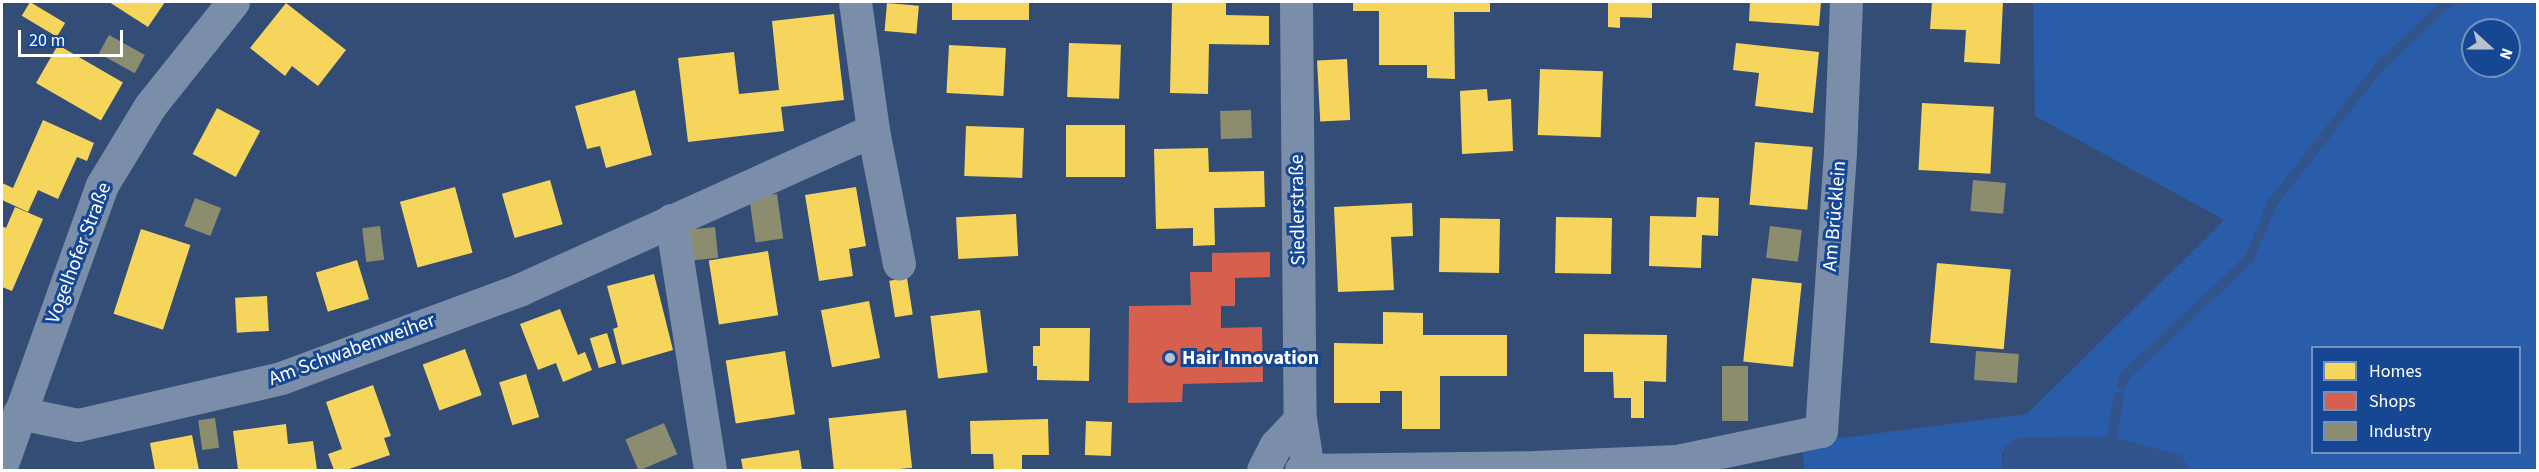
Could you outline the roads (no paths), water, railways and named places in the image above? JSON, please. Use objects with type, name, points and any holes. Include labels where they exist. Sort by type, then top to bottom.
[{"type":"street","name":"Vogelhofer Straße","points":[[2,464],[102,185],[150,106],[233,2]]},
{"type":"street","points":[[855,2],[873,130],[898,264]]},
{"type":"street","name":"Siedlerstraße","points":[[1296,2],[1300,419],[1304,470]]},
{"type":"street","name":"Am Brücklein","points":[[1304,470],[1535,467],[1677,461],[1821,431],[1840,152],[1845,2]]},
{"type":"street","name":"Am Schwabenweiher","points":[[19,413],[78,424],[281,378],[521,289],[873,130]]},
{"type":"street","points":[[671,220],[710,471]]},
{"type":"street","points":[[1263,471],[1276,445],[1300,419]]},
{"type":"waterway","points":[[2122,385],[2125,376],[2249,259],[2273,202],[2381,65],[2448,2]]},
{"type":"waterway","points":[[2112,437],[2119,397]]},
{"type":"place","name":"Hair Innovation","points":[[1170,358]]}]
